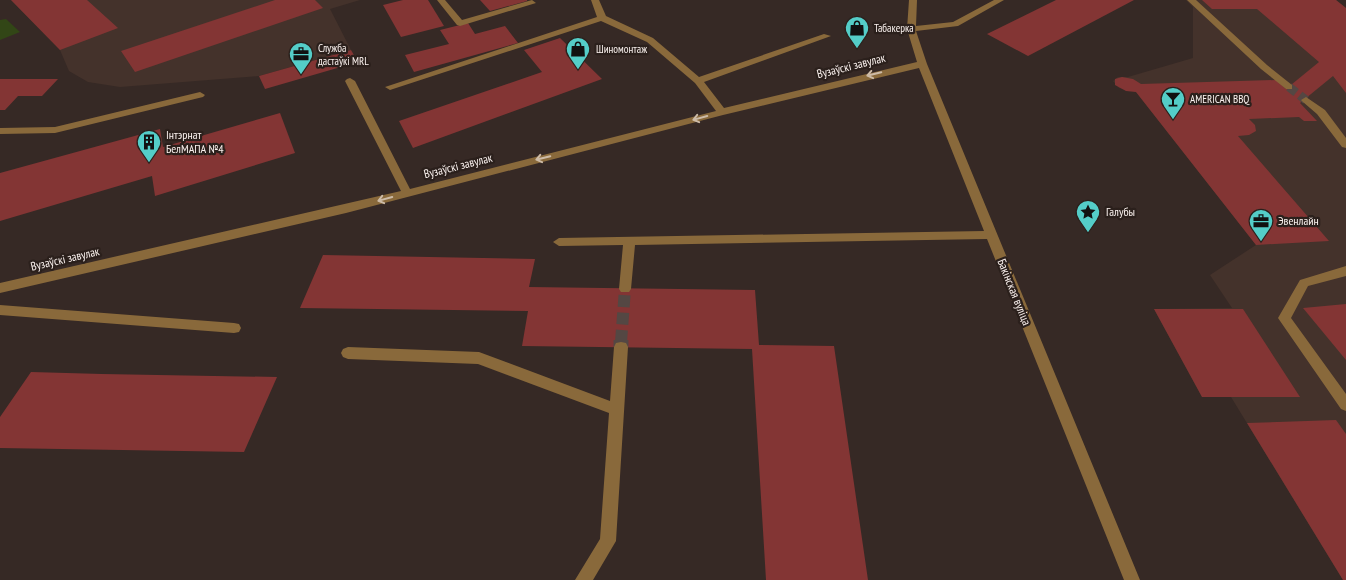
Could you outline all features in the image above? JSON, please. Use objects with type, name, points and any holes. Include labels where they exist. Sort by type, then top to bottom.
[{"type":"street","points":[[442,0],[460,23],[532,3]]},
{"type":"street","points":[[595,0],[602,18]]},
{"type":"street","name":"Бакінская вуліца","points":[[913,0],[911,29],[922,64],[1132,580]]},
{"type":"street","points":[[911,29],[955,24],[1000,0]]},
{"type":"street","points":[[1191,0],[1264,67],[1289,87]]},
{"type":"street","points":[[390,86],[602,18],[650,40],[698,81],[722,112]]},
{"type":"street","points":[[698,81],[827,36]]},
{"type":"street","name":"Вузаўскі завулак","points":[[0,288],[346,209],[722,112],[922,64]]},
{"type":"street","points":[[350,81],[407,193]]},
{"type":"street","points":[[0,131],[55,130],[200,95]]},
{"type":"street","points":[[1306,100],[1321,112],[1346,145]]},
{"type":"street","points":[[559,242],[992,235]]},
{"type":"street","points":[[625,289],[629,241]]},
{"type":"street","points":[[1346,271],[1304,283],[1284,318],[1346,405]]},
{"type":"street","points":[[0,310],[234,328]]},
{"type":"street","points":[[583,580],[608,541],[622,347]]},
{"type":"street","points":[[348,353],[479,358],[617,410]]},
{"type":"shaded area","points":[[11,0],[360,0],[330,9],[351,50],[259,76],[120,87],[88,82],[69,71],[60,50]]},
{"type":"shaded area","points":[[1186,0],[1336,0],[1346,8],[1346,580],[1343,580],[1231,397],[1202,397],[1154,309],[1232,308],[1210,275],[1256,245],[1136,92],[1119,88],[1113,81],[1118,77],[1128,77],[1193,58],[1193,7]]},
{"type":"green space","points":[[6,19],[20,32],[0,40],[0,20]]},
{"type":"building","points":[[11,0],[87,0],[118,28],[60,50]]},
{"type":"building","points":[[275,0],[315,0],[323,8],[135,72],[121,51]]},
{"type":"building","points":[[403,0],[428,0],[444,26],[401,37],[383,5]]},
{"type":"building","points":[[480,0],[527,0],[527,1],[490,11]]},
{"type":"building","points":[[1056,0],[1134,0],[1028,56],[987,34]]},
{"type":"building","points":[[1202,0],[1336,0],[1346,8],[1346,93],[1333,76],[1300,103],[1317,121],[1304,121],[1299,117],[1249,119],[1255,125],[1256,131],[1249,135],[1238,136],[1329,241],[1256,245],[1136,92],[1126,91],[1115,85],[1115,79],[1122,77],[1133,79],[1141,84],[1276,80],[1286,89],[1319,62],[1257,9],[1212,9]]},
{"type":"building","points":[[468,23],[475,34],[505,26],[518,43],[414,72],[405,55],[449,44],[440,30]]},
{"type":"building","points":[[560,38],[602,79],[413,148],[399,121],[542,72],[524,50]]},
{"type":"building","points":[[351,50],[358,62],[265,89],[259,76]]},
{"type":"building","points":[[0,79],[58,79],[42,96],[18,96],[5,110],[0,110]]},
{"type":"building","name":"Інтэрнат БелМАПА №4","points":[[280,113],[295,153],[155,196],[152,176],[0,221],[0,173],[160,129],[163,147]]},
{"type":"building","points":[[323,255],[535,259],[529,287],[755,290],[759,345],[834,346],[868,580],[766,580],[752,349],[522,346],[528,311],[300,308]]},
{"type":"building","points":[[1346,304],[1346,360],[1303,308]]},
{"type":"building","points":[[1154,309],[1243,309],[1300,397],[1202,397]]},
{"type":"building","points":[[31,372],[277,377],[244,452],[0,448],[0,417]]},
{"type":"building","points":[[1336,420],[1346,434],[1346,580],[1343,580],[1247,423]]},
{"type":"tunnel","points":[[1289,87],[1306,100]]},
{"type":"tunnel","points":[[621,342],[625,289]]},
{"type":"tunnel","points":[[621,342],[621,347]]},
{"type":"place","name":"Табакерка","points":[[857,49]]},
{"type":"place","name":"Шиномонтаж","points":[[578,70]]},
{"type":"place","name":"Служба дастаўкі MRL","points":[[301,75]]},
{"type":"place","name":"AMERICAN BBQ","points":[[1173,120]]},
{"type":"place","name":"Інтэрнат БелМАПА №4","points":[[149,163]]},
{"type":"place","name":"Галубы","points":[[1088,233]]},
{"type":"place","name":"Эвенлайн","points":[[1261,242]]}]
